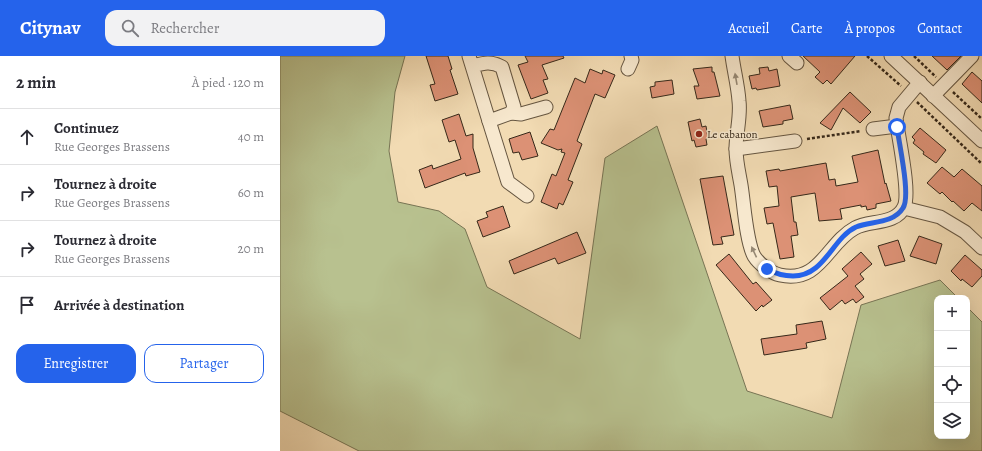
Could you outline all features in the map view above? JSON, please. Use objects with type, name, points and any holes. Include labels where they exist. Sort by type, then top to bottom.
[{"type":"street","points":[[628,69],[632,60],[631,56]]},
{"type":"street","points":[[732,56],[740,101],[736,149],[749,241],[754,256],[767,269],[775,274],[785,276],[796,276],[809,272],[820,264],[846,235],[856,227],[895,217],[904,208],[906,191],[896,118],[899,107],[920,82]]},
{"type":"street","points":[[891,56],[982,141]]},
{"type":"street","points":[[933,96],[972,56]]},
{"type":"street","points":[[978,56],[982,60]]},
{"type":"street","points":[[511,113],[514,107],[502,67],[494,63],[471,61],[508,182],[527,196]]},
{"type":"street","points":[[489,121],[511,113],[520,114],[546,107]]},
{"type":"street","points":[[873,129],[897,126]]},
{"type":"street","points":[[736,149],[795,141]]},
{"type":"street","points":[[904,208],[940,217],[965,232],[982,248]]},
{"type":"path","points":[[867,56],[982,164]]},
{"type":"path","points":[[795,141],[873,129]]},
{"type":"green space","points":[[280,56],[405,56],[395,92],[389,151],[398,202],[439,211],[465,229],[487,287],[580,339],[605,158],[657,126],[747,391],[832,418],[861,305],[940,280],[955,295],[934,295],[934,439],[970,439],[970,310],[982,322],[982,451],[359,451],[280,411]]},
{"type":"building","points":[[426,56],[448,56],[452,69],[450,70],[458,94],[435,101],[430,85],[435,84]]},
{"type":"building","points":[[525,56],[563,56],[564,58],[542,65],[548,79],[543,80],[548,93],[531,99],[518,65],[528,62]]},
{"type":"building","points":[[803,56],[855,56],[831,84],[827,80],[823,84],[815,77],[820,72]]},
{"type":"building","points":[[932,56],[961,56],[947,70]]},
{"type":"building","points":[[712,67],[712,72],[714,72],[720,96],[697,99],[694,86],[699,86],[693,69]]},
{"type":"building","points":[[768,67],[769,71],[777,69],[780,86],[757,90],[756,88],[752,89],[749,76],[760,74],[759,68]]},
{"type":"building","points":[[590,69],[602,74],[603,70],[615,75],[605,98],[595,94],[577,141],[582,144],[568,180],[573,182],[563,205],[559,203],[557,209],[541,202],[552,174],[556,176],[565,153],[561,152],[562,149],[558,150],[541,143],[550,129],[554,130],[575,78],[585,83]]},
{"type":"building","points":[[972,72],[982,81],[982,103],[962,84]]},
{"type":"building","points":[[672,80],[674,94],[652,98],[650,87],[655,86],[655,82]]},
{"type":"building","points":[[850,92],[871,112],[860,123],[843,108],[831,130],[820,123]]},
{"type":"building","points":[[790,105],[793,119],[783,121],[783,124],[763,127],[759,111]]},
{"type":"building","points":[[459,114],[466,136],[473,134],[473,148],[480,172],[466,176],[465,173],[425,188],[419,170],[432,165],[433,169],[461,159],[455,140],[449,142],[442,120]]},
{"type":"building","name":"Le cabanon","points":[[700,119],[702,127],[706,126],[708,138],[706,139],[707,145],[696,147],[694,140],[692,141],[688,122]]},
{"type":"building","points":[[920,128],[946,150],[936,163],[923,154],[924,152],[913,143],[915,140],[912,137]]},
{"type":"building","points":[[530,132],[538,156],[522,160],[519,152],[513,153],[509,139]]},
{"type":"building","points":[[878,150],[885,184],[886,183],[891,201],[876,204],[876,208],[867,210],[866,206],[861,207],[861,205],[840,209],[842,219],[819,221],[815,193],[791,197],[794,222],[796,222],[798,235],[791,236],[794,257],[780,259],[773,223],[767,224],[764,208],[779,206],[777,186],[769,187],[766,171],[779,169],[780,171],[826,163],[829,180],[835,179],[836,186],[858,182],[852,156]]},
{"type":"building","points":[[942,167],[954,177],[962,169],[982,186],[982,211],[972,203],[964,211],[942,192],[940,194],[927,183]]},
{"type":"building","points":[[723,176],[734,235],[721,237],[723,244],[713,245],[700,179]]},
{"type":"building","points":[[503,206],[510,227],[483,237],[477,221],[488,217],[486,212]]},
{"type":"building","points":[[577,232],[586,253],[558,264],[555,258],[514,274],[509,261]]},
{"type":"building","points":[[919,236],[942,244],[936,264],[910,256]]},
{"type":"building","points":[[898,240],[905,261],[885,266],[878,246]]},
{"type":"building","points":[[861,252],[872,264],[860,274],[864,279],[855,286],[864,297],[856,303],[853,299],[845,304],[842,300],[830,310],[820,298],[848,276],[842,269]]},
{"type":"building","points":[[729,254],[753,284],[756,282],[772,300],[763,307],[762,305],[756,311],[716,265]]},
{"type":"building","points":[[965,255],[982,270],[982,276],[972,287],[962,279],[961,281],[951,271]]},
{"type":"building","points":[[822,321],[826,339],[806,343],[807,348],[764,355],[761,339],[797,334],[796,325]]},
{"type":"place","name":"Le cabanon","points":[[699,134]]},
{"type":"route","points":[[767,269],[775,274],[785,276],[796,276],[809,272],[820,264],[846,235],[856,227],[895,217],[904,208],[906,191],[897,127]]}]
